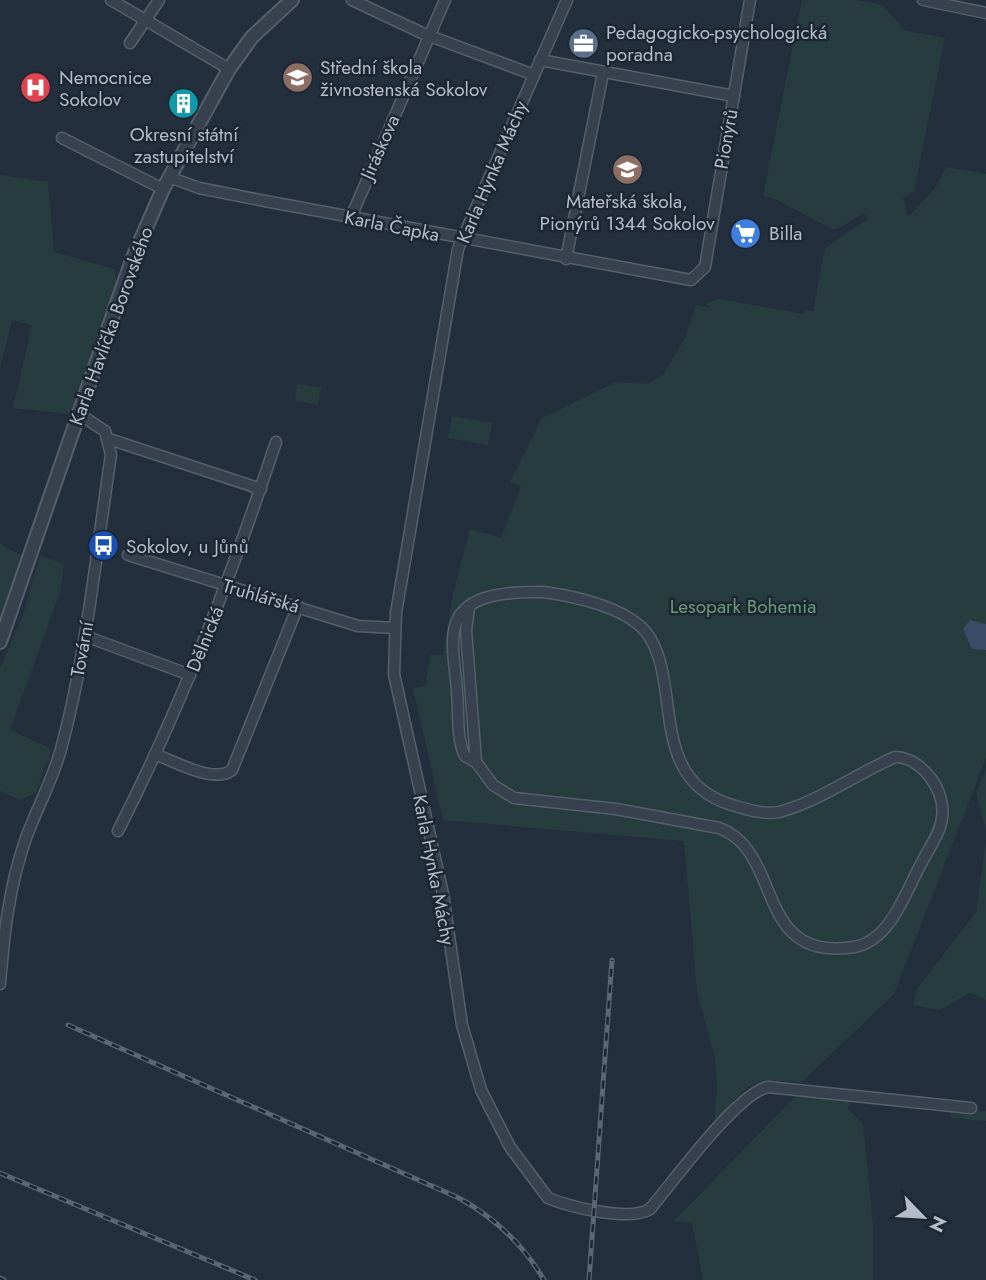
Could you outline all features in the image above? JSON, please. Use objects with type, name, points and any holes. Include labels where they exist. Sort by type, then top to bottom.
[{"type":"street","points":[[111,0],[229,69]]},
{"type":"street","points":[[130,43],[159,0]]},
{"type":"street","name":"Karla Havlíčka Borovského","points":[[0,642],[132,260],[163,189],[229,69],[252,37],[292,0]]},
{"type":"street","points":[[352,0],[429,35],[534,75]]},
{"type":"street","name":"Jiráskova","points":[[351,217],[445,0]]},
{"type":"street","name":"Karla Hynka Máchy","points":[[567,0],[461,240],[400,579],[395,628],[394,674],[443,894],[463,1025],[481,1090],[510,1147],[548,1198],[618,1215],[642,1215],[650,1209],[738,1105],[757,1089],[768,1087],[905,1099],[971,1108]]},
{"type":"street","name":"Pionýrů","points":[[698,276],[705,267],[750,0]]},
{"type":"street","points":[[923,0],[986,13]]},
{"type":"street","points":[[540,60],[734,96]]},
{"type":"street","points":[[566,260],[603,73]]},
{"type":"street","points":[[62,138],[163,189]]},
{"type":"street","name":"Karla Čapka","points":[[169,177],[199,188],[566,260],[683,280],[698,276]]},
{"type":"street","points":[[79,414],[95,422],[109,439],[261,489]]},
{"type":"street","name":"Tovární","points":[[0,984],[4,924],[11,891],[25,839],[60,751],[85,636],[111,455],[109,439]]},
{"type":"street","name":"Dělnická","points":[[118,831],[156,755],[190,675],[226,586],[276,442]]},
{"type":"street","name":"Truhlářská","points":[[128,555],[358,626],[395,628]]},
{"type":"street","points":[[543,592],[558,594],[631,619],[645,631],[656,648],[671,737],[678,756],[706,792],[723,802],[754,811],[775,813],[794,807],[895,757],[905,757],[914,762],[934,783],[941,799],[942,821],[896,913],[872,940],[859,946],[825,948],[808,943],[784,925],[768,898],[752,856],[735,834],[707,825],[616,809],[514,798],[493,785],[476,762],[465,756],[461,743],[454,636],[457,620],[469,608],[503,593],[543,592]]},
{"type":"street","points":[[156,755],[214,775],[225,775],[232,770],[298,606]]},
{"type":"street","points":[[85,636],[190,675]]},
{"type":"street","name":"Tovární","points":[[0,902],[11,891]]},
{"type":"green space","name":"Lesopark Bohemia","points":[[802,0],[857,0],[883,5],[904,30],[945,38],[914,191],[903,198],[908,217],[935,188],[946,167],[986,174],[986,758],[894,994],[801,1083],[769,1081],[750,1086],[714,1125],[717,1089],[715,1058],[697,992],[684,841],[443,820],[413,688],[425,686],[431,654],[443,655],[453,594],[470,529],[501,538],[521,487],[510,482],[542,418],[616,382],[648,384],[663,375],[686,336],[696,305],[710,308],[707,303],[719,299],[804,314],[805,310],[813,312],[825,248],[867,219],[864,213],[840,228],[832,229],[773,198],[763,196]]},
{"type":"green space","points":[[0,175],[48,182],[54,252],[114,269],[117,283],[71,414],[13,408],[32,325],[12,320],[0,369]]},
{"type":"green space","points":[[297,384],[321,387],[318,405],[295,401]]},
{"type":"green space","points":[[452,416],[492,423],[488,445],[448,438]]},
{"type":"green space","points":[[0,544],[23,556],[0,623]]},
{"type":"green space","points":[[40,556],[64,564],[60,592],[10,730],[52,749],[36,793],[20,800],[0,791],[0,668],[23,615]]},
{"type":"green space","points":[[986,769],[986,831],[976,793]]},
{"type":"green space","points":[[986,840],[986,1000],[970,993],[940,1010],[913,1005],[917,989],[976,912]]},
{"type":"green space","points":[[797,1095],[850,1099],[848,1109],[863,1124],[873,1225],[873,1280],[703,1280],[692,1223],[674,1221]]},
{"type":"green space","points":[[949,1109],[986,1111],[986,1121],[951,1118]]},
{"type":"water","points":[[970,620],[986,624],[986,650],[972,649],[963,629]]},
{"type":"railway","points":[[589,1280],[612,960]]},
{"type":"railway","points":[[68,1025],[459,1198],[485,1214],[507,1233],[527,1255],[544,1280]]},
{"type":"railway","points":[[0,1173],[255,1280]]},
{"type":"railway","points":[[0,1278],[4,1280]]},
{"type":"place","name":"Pedagogicko-psychologická poradna","points":[[583,43]]},
{"type":"place","name":"Střední škola živnostenská Sokolov","points":[[297,78]]},
{"type":"place","name":"Nemocnice Sokolov","points":[[36,88]]},
{"type":"place","name":"Okresní státní zastupitelství","points":[[184,103]]},
{"type":"place","name":"Mateřská škola, Pionýrů 1344 Sokolov","points":[[627,170]]},
{"type":"place","name":"Billa","points":[[746,233]]},
{"type":"place","name":"Sokolov, u Jůnů","points":[[103,546]]}]
